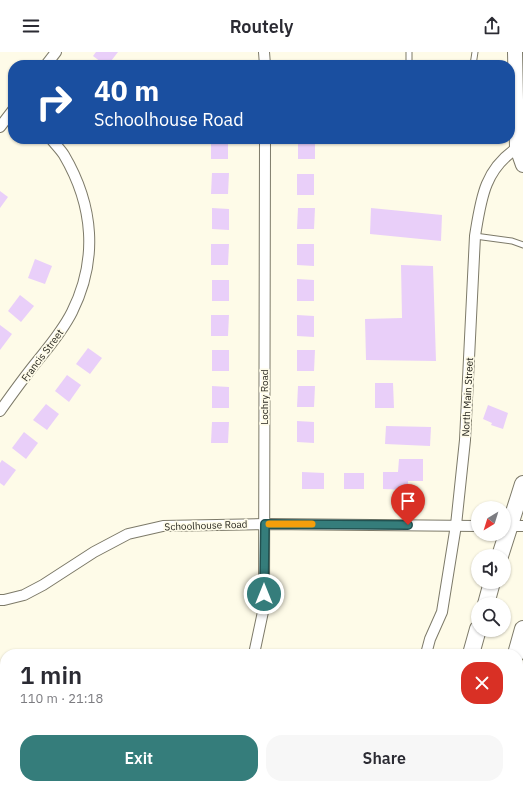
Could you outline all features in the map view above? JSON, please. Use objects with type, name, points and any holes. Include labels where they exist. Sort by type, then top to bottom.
[{"type":"main road","points":[[503,549],[512,526],[523,484]]},
{"type":"main road","points":[[517,649],[523,629]]},
{"type":"main road","points":[[472,649],[476,637]]},
{"type":"street","points":[[50,60],[56,52]]},
{"type":"street","points":[[0,127],[8,117]]},
{"type":"street","points":[[515,136],[516,148],[523,165]]},
{"type":"street","name":"Francis Street","points":[[0,411],[57,337],[72,313],[88,269],[88,219],[83,197],[64,154],[55,144]]},
{"type":"street","name":"Lochry Road","points":[[255,649],[264,608],[265,144]]},
{"type":"street","name":"North Main Street","points":[[427,649],[442,612],[456,525],[465,440],[475,236],[480,205],[494,169],[504,156],[516,148]]},
{"type":"street","name":"Schoolhouse Road","points":[[0,600],[24,595],[43,585],[94,552],[128,534],[163,526],[265,524],[471,526]]},
{"type":"lane","points":[[475,236],[523,244]]},
{"type":"building","points":[[96,52],[118,52],[112,60],[98,60],[93,56]]},
{"type":"building","points":[[211,144],[228,144],[228,159],[211,159]]},
{"type":"building","points":[[298,144],[315,144],[315,159],[298,159]]},
{"type":"building","points":[[212,173],[229,173],[228,194],[211,194]]},
{"type":"building","points":[[297,174],[314,174],[314,195],[297,195]]},
{"type":"building","points":[[0,191],[8,197],[0,208]]},
{"type":"building","points":[[212,208],[229,209],[229,230],[212,229]]},
{"type":"building","points":[[298,208],[315,208],[314,229],[297,229]]},
{"type":"building","points":[[371,208],[442,215],[441,241],[370,234]]},
{"type":"building","points":[[211,244],[229,244],[228,265],[211,265]]},
{"type":"building","points":[[297,244],[314,244],[314,266],[297,265]]},
{"type":"building","points":[[35,259],[52,266],[45,284],[28,278]]},
{"type":"building","points":[[401,265],[433,266],[436,361],[366,360],[365,319],[402,318]]},
{"type":"building","points":[[297,279],[314,280],[314,301],[297,301]]},
{"type":"building","points":[[212,280],[229,280],[229,301],[212,301]]},
{"type":"building","points":[[20,295],[34,306],[21,322],[8,311]]},
{"type":"building","points":[[211,315],[229,315],[228,336],[211,336]]},
{"type":"building","points":[[297,315],[314,316],[314,337],[297,336]]},
{"type":"building","points":[[0,325],[12,334],[0,350]]},
{"type":"building","points":[[88,348],[102,358],[90,374],[76,364]]},
{"type":"building","points":[[212,350],[229,350],[229,371],[212,371]]},
{"type":"building","points":[[297,350],[315,350],[314,371],[297,371]]},
{"type":"building","points":[[67,375],[81,385],[69,402],[55,391]]},
{"type":"building","points":[[375,383],[393,383],[394,408],[375,408]]},
{"type":"building","points":[[212,386],[229,387],[229,408],[212,408]]},
{"type":"building","points":[[298,386],[315,386],[314,407],[297,407]]},
{"type":"building","points":[[46,404],[59,414],[47,430],[33,420]]},
{"type":"building","points":[[488,405],[508,413],[503,429],[491,425],[492,423],[483,419]]},
{"type":"building","points":[[297,421],[314,422],[314,443],[297,442]]},
{"type":"building","points":[[212,422],[229,422],[228,443],[211,443]]},
{"type":"building","points":[[386,426],[431,427],[430,446],[385,444]]},
{"type":"building","points":[[24,432],[38,443],[26,459],[12,448]]},
{"type":"building","points":[[399,459],[423,459],[423,481],[408,481],[408,490],[383,489],[383,472],[398,472]]},
{"type":"building","points":[[2,460],[16,470],[4,486],[0,483],[0,463]]},
{"type":"building","points":[[302,472],[324,473],[324,489],[302,489]]},
{"type":"building","points":[[344,473],[364,473],[364,489],[344,489]]},
{"type":"slow traffic","points":[[269,524],[312,524]]},
{"type":"route","points":[[264,594],[265,524],[408,525]]}]
